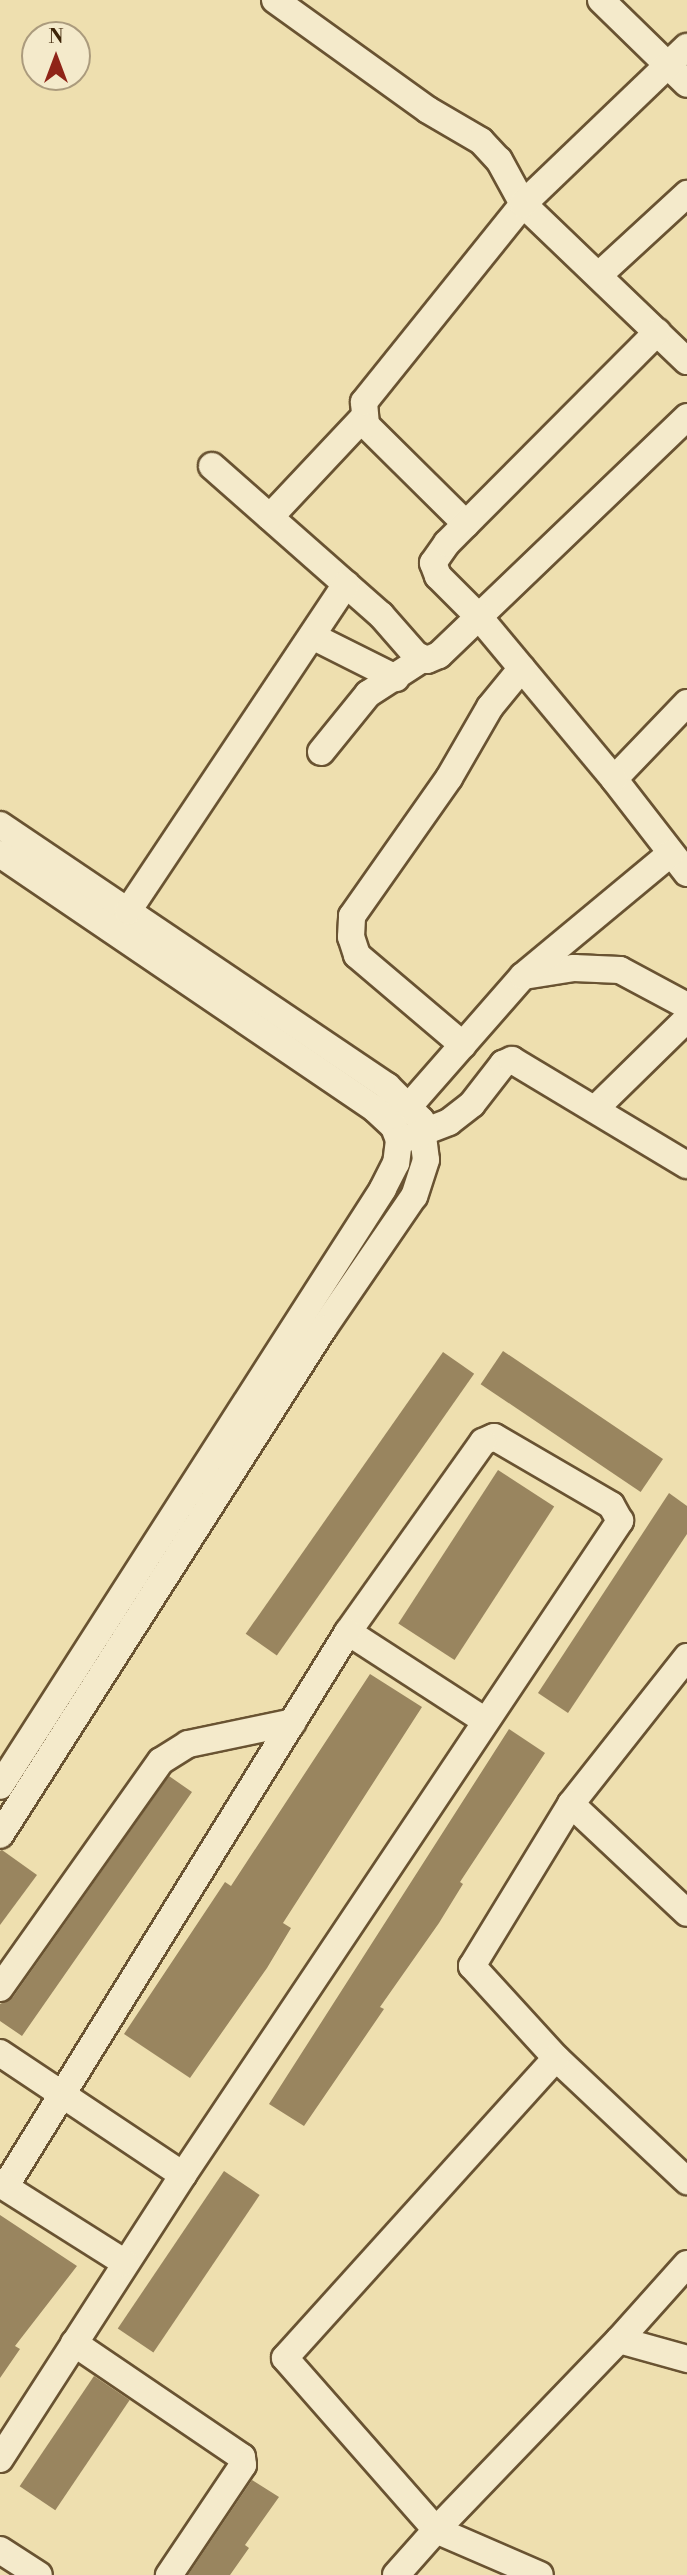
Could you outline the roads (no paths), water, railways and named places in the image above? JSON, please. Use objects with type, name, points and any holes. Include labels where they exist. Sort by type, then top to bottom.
[{"type":"street","points":[[275,0],[428,110],[481,141],[499,160],[523,204],[687,361]]},
{"type":"street","points":[[601,0],[678,55],[687,84]]},
{"type":"street","points":[[270,517],[362,419],[364,402],[523,204],[678,55]]},
{"type":"street","points":[[599,275],[687,194]]},
{"type":"street","points":[[412,1137],[410,1105],[523,976],[679,863],[522,668],[479,617],[433,570],[435,557],[466,524],[657,332]]},
{"type":"street","points":[[321,752],[368,695],[422,659],[439,655],[687,417]]},
{"type":"street","points":[[362,419],[466,524]]},
{"type":"street","points":[[212,466],[346,584],[422,659]]},
{"type":"street","points":[[115,913],[346,584]]},
{"type":"street","points":[[312,636],[396,678]]},
{"type":"street","points":[[463,1045],[357,954],[351,937],[352,916],[449,778],[490,707],[522,668]]},
{"type":"street","points":[[614,779],[687,703]]},
{"type":"street","points":[[0,825],[376,1110],[394,1127],[412,1137]]},
{"type":"street","points":[[0,854],[115,913],[410,1105]]},
{"type":"street","points":[[523,976],[574,968],[620,970],[687,1006]]},
{"type":"street","points":[[595,1108],[687,1019]]},
{"type":"street","points":[[0,1835],[28,1793],[229,1453],[412,1137],[472,1104],[492,1076],[512,1059],[687,1165]]},
{"type":"street","points":[[0,2459],[183,2175],[484,1720],[620,1521],[611,1505],[494,1437],[488,1438],[348,1632],[64,2093],[3,2186],[125,2263]]},
{"type":"street","points":[[28,1793],[2,1780],[229,1453]]},
{"type":"street","points":[[348,1632],[484,1720]]},
{"type":"street","points":[[687,1657],[571,1804],[472,1966],[556,2058],[687,2181]]},
{"type":"street","points":[[0,1988],[161,1761],[188,1744],[293,1722]]},
{"type":"street","points":[[571,1804],[687,1913]]},
{"type":"street","points":[[0,2053],[64,2093],[183,2175]]},
{"type":"street","points":[[540,2575],[428,2539],[285,2358],[556,2058]]},
{"type":"street","points":[[396,2575],[619,2340],[687,2264]]},
{"type":"street","points":[[619,2340],[687,2359]]},
{"type":"street","points":[[74,2343],[242,2457],[243,2465],[169,2575]]},
{"type":"street","points":[[425,2575],[428,2539]]},
{"type":"street","points":[[0,2550],[39,2575]]}]
